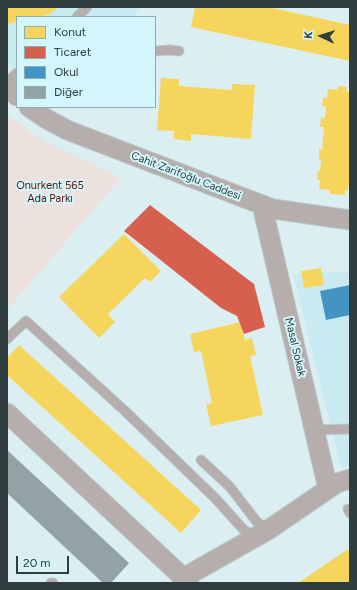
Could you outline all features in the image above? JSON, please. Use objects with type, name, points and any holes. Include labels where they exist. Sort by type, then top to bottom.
[{"type":"street","points":[[7,86],[16,95]]},
{"type":"street","name":"Cahit Zarifoğlu Caddesi","points":[[33,108],[45,118],[67,130],[273,209],[350,220]]},
{"type":"street","name":"Masal Sokak","points":[[262,205],[328,489]]},
{"type":"street","points":[[7,413],[186,581],[262,534],[337,482],[350,479]]},
{"type":"lane","points":[[78,16],[87,7]]},
{"type":"lane","points":[[156,51],[170,50],[179,52]]},
{"type":"lane","points":[[7,82],[16,74]]},
{"type":"lane","points":[[7,339],[26,320],[154,438],[215,498],[243,529],[262,534]]},
{"type":"lane","points":[[314,430],[350,429]]},
{"type":"lane","points":[[201,460],[230,487],[257,522],[262,534]]},
{"type":"shaded area","points":[[7,7],[142,7],[133,16],[16,16],[16,74],[7,60]]},
{"type":"shaded area","points":[[350,271],[350,465],[341,468],[293,274]]},
{"type":"green space","name":"Onurkent 565 Ada Parkı","points":[[7,115],[44,141],[121,178],[7,310]]},
{"type":"building: Konut","points":[[7,7],[59,7],[50,14],[41,16],[16,16],[16,22],[7,24]]},
{"type":"building: Konut","points":[[195,7],[268,7],[350,25],[350,61],[191,27]]},
{"type":"building: Konut","points":[[161,78],[179,79],[179,86],[232,90],[232,84],[255,85],[251,139],[191,134],[191,141],[174,139],[174,131],[157,130]]},
{"type":"building: Konut","points":[[338,86],[347,87],[346,91],[350,92],[350,169],[348,191],[345,190],[345,195],[330,194],[330,190],[319,189],[320,180],[317,179],[318,171],[320,171],[321,160],[319,159],[319,149],[322,150],[324,127],[320,127],[321,117],[325,118],[326,106],[322,106],[323,97],[327,98],[328,89],[337,90]]},
{"type":"building: Konut","points":[[124,234],[161,271],[150,282],[145,278],[108,314],[115,322],[99,338],[59,297]]},
{"type":"building: Konut","points":[[321,268],[324,285],[304,288],[301,271]]},
{"type":"building: Konut","points":[[241,322],[245,340],[252,338],[256,355],[250,356],[263,415],[211,426],[206,404],[212,403],[201,351],[194,352],[190,334]]},
{"type":"building: Konut","points":[[19,345],[201,510],[181,533],[7,375],[7,358]]},
{"type":"building: Konut","points":[[348,549],[350,552],[349,583],[298,583]]},
{"type":"building: Ticaret","points":[[150,205],[254,284],[265,327],[244,334],[237,316],[221,308],[124,231]]},
{"type":"building: Okul","points":[[350,285],[350,315],[326,320],[320,291]]},
{"type":"building: Diğer","points":[[7,450],[129,563],[111,583],[103,583],[7,493]]}]
